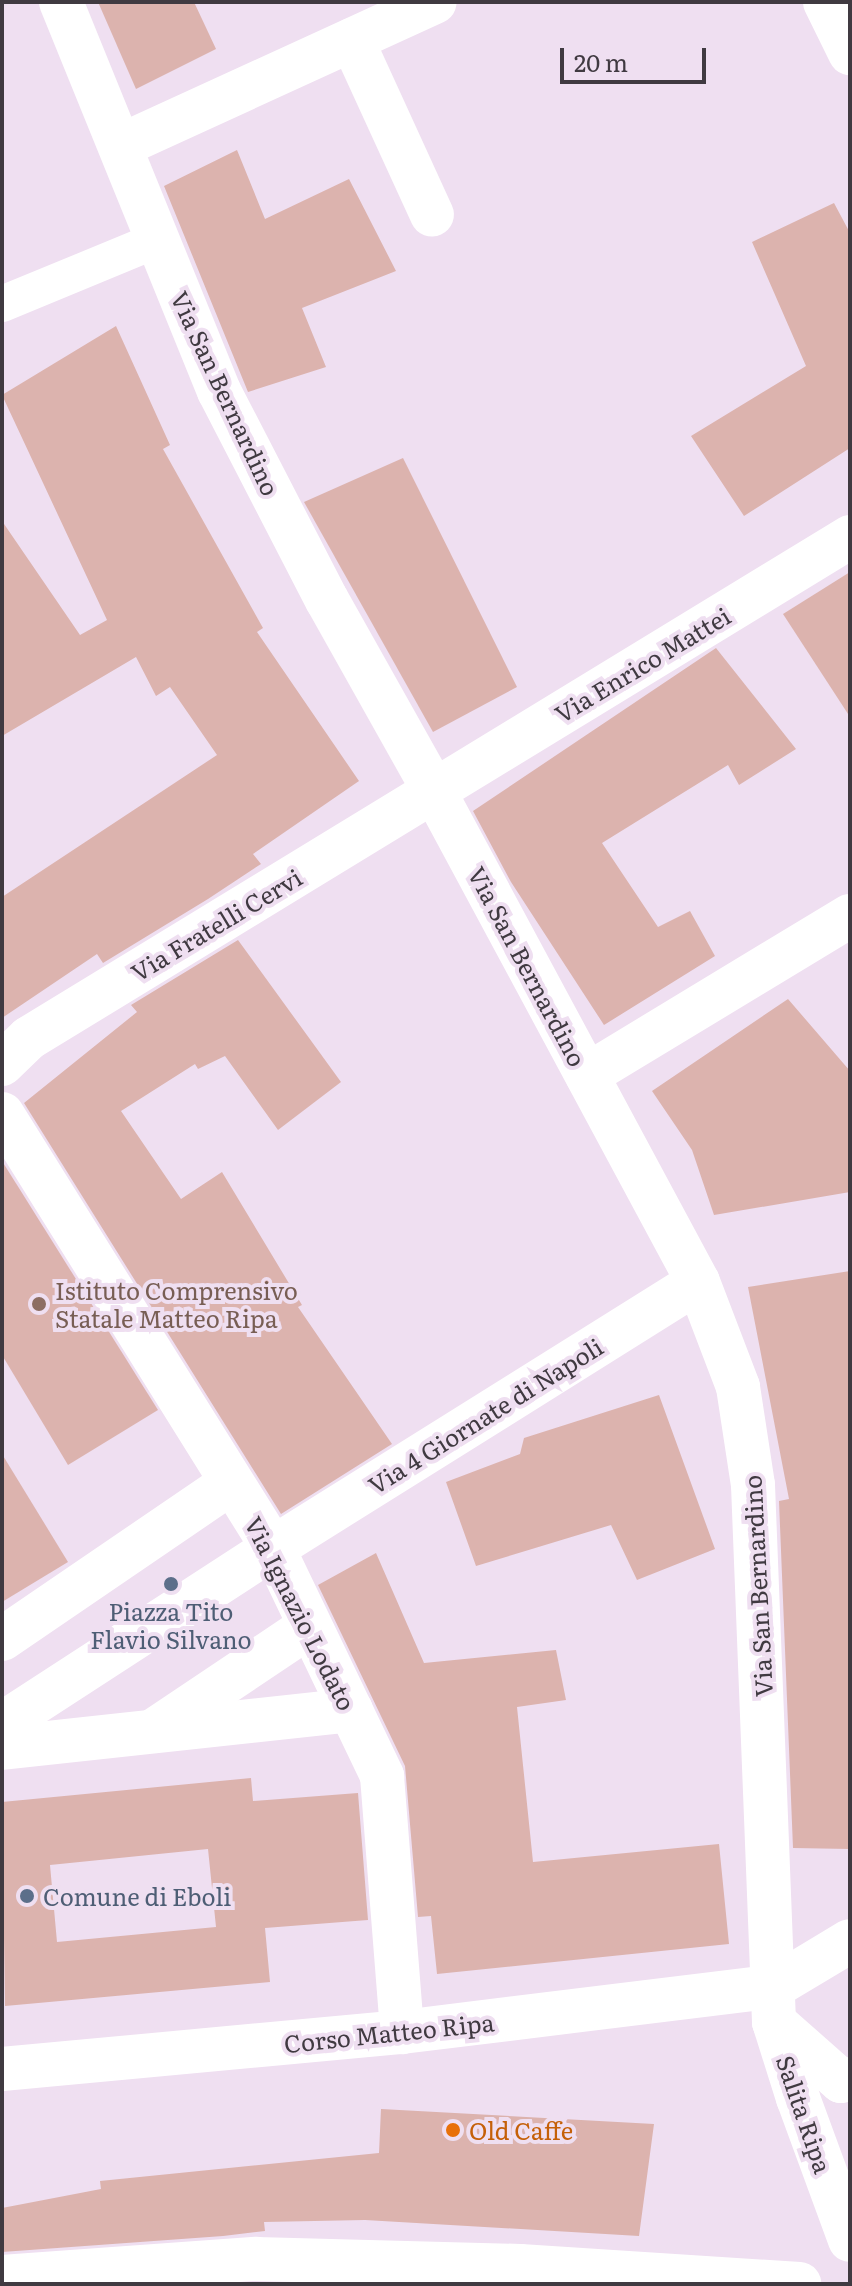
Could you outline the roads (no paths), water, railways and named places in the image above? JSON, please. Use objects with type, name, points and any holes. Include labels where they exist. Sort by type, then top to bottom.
[{"type":"street","name":"Via San Bernardino","points":[[61,2],[219,391],[327,600],[434,791],[698,1282],[738,1387],[753,1485],[775,2004]]},
{"type":"street","points":[[120,146],[435,2]]},
{"type":"street","points":[[825,2],[850,53]]},
{"type":"street","points":[[352,40],[432,215]]},
{"type":"street","points":[[2,304],[157,240]]},
{"type":"street","name":"Via Enrico Mattei","points":[[434,791],[850,537]]},
{"type":"street","name":"Via Fratelli Cervi","points":[[2,1064],[29,1038],[434,791]]},
{"type":"street","points":[[587,1075],[850,916]]},
{"type":"street","name":"Via Ignazio Lodato","points":[[2,1114],[273,1548],[382,1776],[402,2032]]},
{"type":"street","name":"Via 4 Giornate di Napoli","points":[[2,1724],[273,1548],[698,1282]]},
{"type":"street","points":[[2,1639],[231,1483]]},
{"type":"street","points":[[149,1733],[310,1626]]},
{"type":"street","points":[[2,1748],[351,1710]]},
{"type":"street","points":[[850,1941],[775,2004],[841,2081],[850,2079]]},
{"type":"street","name":"Corso Matteo Ripa","points":[[2,2069],[402,2032],[775,2004]]},
{"type":"street","name":"Salita Ripa","points":[[775,2004],[798,2098],[850,2240]]},
{"type":"street","points":[[2,2277],[256,2259],[351,2274],[520,2266],[799,2284]]},
{"type":"place","name":"Istituto Comprensivo Statale Matteo Ripa","points":[[39,1304]]},
{"type":"place","name":"Piazza Tito Flavio Silvano","points":[[171,1584]]},
{"type":"place","name":"Comune di Eboli","points":[[27,1896]]},
{"type":"place","name":"Old Caffe","points":[[453,2130]]}]
